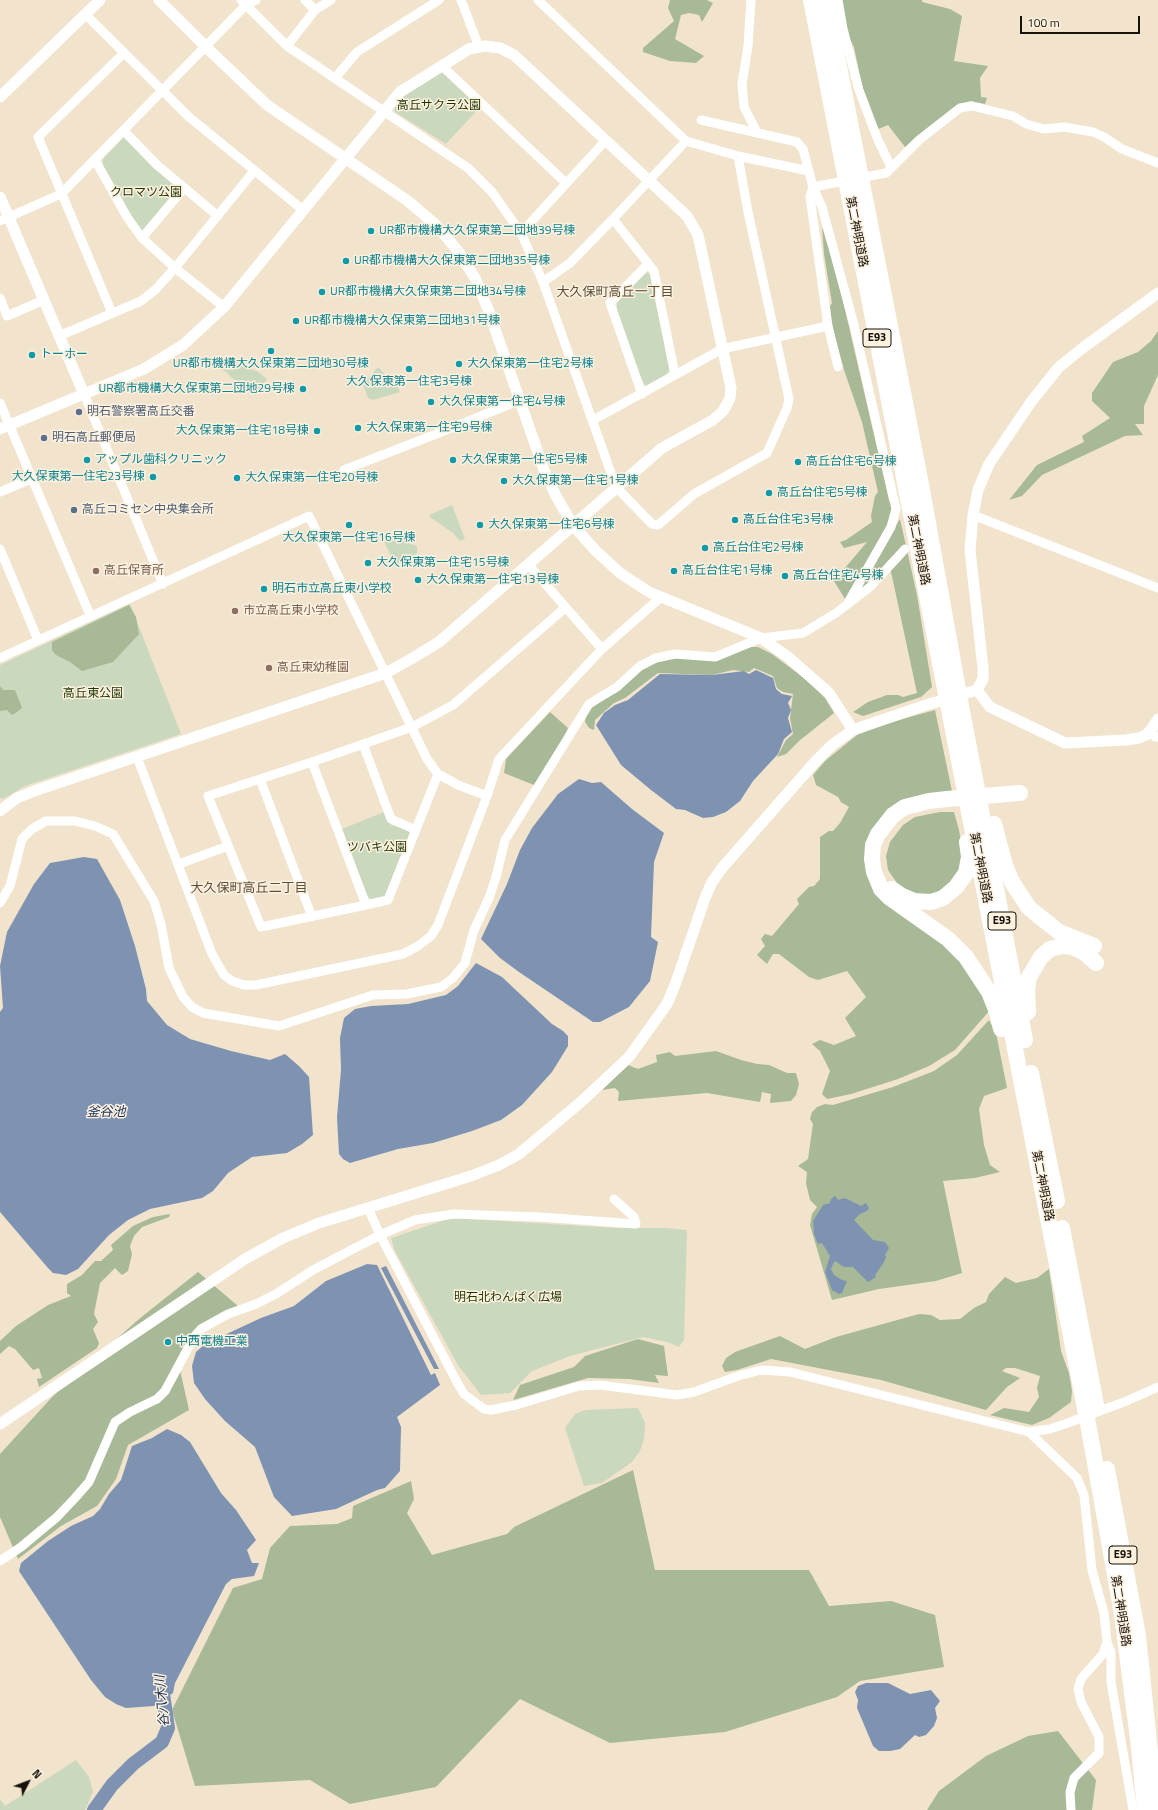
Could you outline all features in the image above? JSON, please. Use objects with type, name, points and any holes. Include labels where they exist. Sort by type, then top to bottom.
[{"type":"highway","name":"第二神明道路","points":[[811,0],[949,675]]},
{"type":"highway","name":"第二神明道路","points":[[826,0],[920,479],[969,814],[1034,1137],[1053,1240],[1072,1308],[1089,1429],[1122,1614],[1139,1747],[1145,1810]]},
{"type":"highway","name":"第二神明道路","points":[[954,707],[970,748],[1025,1041],[1034,1137],[1072,1308],[1138,1636],[1156,1810]]},
{"type":"highway","points":[[970,748],[983,784],[1005,865],[1020,896],[1029,908],[1049,925],[1073,938],[1094,946]]},
{"type":"highway","points":[[969,814],[968,862],[966,872],[956,887],[943,898],[931,902],[914,901],[902,896],[887,884],[882,874],[879,862],[882,842],[893,825],[909,814],[948,803],[997,799],[1017,802],[1023,799]]},
{"type":"highway","points":[[948,803],[929,801],[905,808],[893,815],[878,834],[873,845],[872,859],[874,872],[882,889],[890,898],[948,939],[966,957],[989,992],[997,1012],[1034,1137]]},
{"type":"highway","points":[[1025,1041],[1029,977],[1041,957],[1050,949],[1062,946],[1073,947],[1086,953],[1096,963]]},
{"type":"street","points":[[0,97],[100,0]]},
{"type":"street","points":[[159,0],[206,47],[268,105],[408,201],[436,226],[458,251],[475,278],[488,309],[544,470],[557,498],[573,525],[595,550],[620,573],[660,598],[761,638],[799,666],[830,693],[853,730]]},
{"type":"street","points":[[4,219],[61,194],[206,47],[243,2],[256,0]]},
{"type":"street","points":[[304,0],[315,10]]},
{"type":"street","points":[[287,46],[315,10],[331,0]]},
{"type":"street","points":[[335,78],[357,52],[439,0]]},
{"type":"street","points":[[461,0],[479,47]]},
{"type":"street","points":[[538,0],[686,141],[738,156],[809,170]]},
{"type":"street","points":[[751,0],[748,46],[742,84],[744,107],[757,132]]},
{"type":"street","points":[[838,0],[859,90],[889,170]]},
{"type":"street","points":[[243,2],[287,46],[468,168],[492,192],[521,232],[543,282],[616,487],[652,524],[658,525],[694,494],[767,453],[787,408],[789,399],[748,212],[738,156]]},
{"type":"street","points":[[85,14],[162,92],[189,117],[304,210]]},
{"type":"street","points":[[0,811],[17,798],[34,791],[386,673],[439,642],[662,448],[713,420],[723,411],[730,398],[731,388],[698,235],[687,216],[514,55],[500,48],[485,46],[469,49],[400,92],[224,307],[182,345],[144,369],[5,427]]},
{"type":"street","points":[[112,313],[38,137],[124,53]]},
{"type":"street","points":[[442,66],[566,183]]},
{"type":"street","points":[[838,367],[828,326],[810,197],[818,186],[889,170],[919,140],[960,108],[972,106],[1013,116],[1026,124],[1044,129],[1064,127],[1093,132],[1122,148],[1158,163]]},
{"type":"street","points":[[701,120],[797,142],[803,149],[809,170],[818,186],[822,207],[854,325],[896,509],[891,527],[847,604]]},
{"type":"street","points":[[124,131],[157,165],[218,216]]},
{"type":"street","points":[[521,232],[606,140]]},
{"type":"street","points":[[543,282],[570,263],[686,141]]},
{"type":"street","points":[[95,160],[127,217],[142,238],[175,268],[224,307]]},
{"type":"street","points":[[59,336],[141,300],[155,290],[175,268],[254,171]]},
{"type":"street","points":[[142,238],[184,188]]},
{"type":"street","points":[[0,197],[4,219],[44,300],[163,584]]},
{"type":"street","points":[[613,219],[654,271],[675,375]]},
{"type":"street","points":[[642,394],[610,303],[648,264]]},
{"type":"street","points":[[0,1424],[245,1259],[283,1238],[319,1223],[471,1176],[499,1165],[519,1154],[582,1101],[629,1057],[667,1004],[712,882],[722,868],[815,762],[832,745],[853,730],[926,705],[977,690],[983,678],[983,668],[970,550],[973,515],[978,490],[989,464],[1031,402],[1059,367],[1158,293]]},
{"type":"street","points":[[0,298],[7,316],[44,300]]},
{"type":"street","points":[[593,420],[722,349],[776,336],[828,326]]},
{"type":"street","points":[[344,470],[454,428],[520,400]]},
{"type":"street","points":[[0,403],[5,427],[31,479],[90,615]]},
{"type":"street","points":[[0,492],[31,479]]},
{"type":"street","points":[[973,515],[1158,588]]},
{"type":"street","points":[[0,658],[90,615],[163,584],[309,516],[427,759],[438,774],[458,785],[487,796]]},
{"type":"street","points":[[0,903],[10,886],[22,839],[32,829],[46,821],[75,821],[95,826],[113,834],[154,901],[161,924],[169,968],[183,997],[192,1007],[203,1013],[279,1026],[373,995],[407,994],[441,987],[453,978],[465,963],[474,930],[489,898],[496,877],[505,840],[589,704],[618,687],[640,666],[656,658],[675,654],[715,657],[761,638],[803,633],[870,587],[905,549]]},
{"type":"street","points":[[0,550],[38,640]]},
{"type":"street","points":[[528,564],[602,650]]},
{"type":"street","points":[[137,757],[212,954],[224,975],[232,981],[244,985],[256,985],[403,954],[418,946],[431,936],[438,925],[487,796],[499,759],[602,650],[660,598]]},
{"type":"street","points":[[438,774],[388,900],[261,927],[208,796],[412,727],[453,705],[565,608]]},
{"type":"street","points":[[977,690],[990,707],[1065,743],[1126,740],[1155,734],[1158,719]]},
{"type":"street","points":[[363,744],[391,818],[416,830]]},
{"type":"street","points":[[312,762],[366,905]]},
{"type":"street","points":[[260,779],[312,916]]},
{"type":"street","points":[[179,864],[228,846]]},
{"type":"street","points":[[0,1561],[21,1547],[57,1517],[89,1482],[116,1422],[130,1412],[157,1399],[165,1391],[190,1343],[201,1328],[228,1314],[256,1304],[276,1294],[313,1270],[380,1235],[415,1220],[454,1214],[540,1217],[636,1224],[634,1217],[614,1198]]},
{"type":"street","points":[[368,1208],[380,1235],[458,1384],[464,1394],[484,1409],[491,1410],[516,1405],[579,1386],[600,1385],[677,1395],[694,1392],[738,1376],[761,1370],[790,1372],[1029,1432],[1050,1429],[1065,1424],[1124,1402],[1158,1387]]},
{"type":"street","points":[[1029,1432],[1077,1478],[1084,1495],[1092,1570],[1104,1613],[1107,1642],[1111,1652],[1111,1682],[1133,1810]]},
{"type":"street","points":[[1071,1810],[1070,1792],[1074,1778],[1099,1753],[1100,1738],[1082,1702],[1078,1689],[1081,1679],[1103,1654],[1107,1642]]},
{"type":"green space","points":[[670,0],[707,0],[713,3],[702,22],[699,15],[689,13],[681,15],[675,39],[704,56],[696,63],[670,61],[643,52],[643,48],[674,21],[668,8]]},
{"type":"green space","points":[[841,0],[922,0],[922,2],[950,9],[962,16],[954,61],[988,66],[980,78],[981,97],[987,98],[985,104],[970,101],[956,106],[905,147],[888,125],[876,130],[866,106],[854,47],[847,34]]},
{"type":"green space","name":"高丘サクラ公園","points":[[440,71],[481,106],[446,144],[395,112],[394,108],[406,94]]},
{"type":"green space","name":"クロマツ公園","points":[[124,137],[179,190],[144,233],[138,227],[103,167],[103,159]]},
{"type":"green space","points":[[822,227],[837,275],[889,500],[893,507],[889,524],[845,599],[834,581],[867,542],[844,548],[840,542],[846,540],[872,522],[871,516],[875,496],[878,492],[862,422],[844,370],[831,321],[830,306],[832,303],[824,254]]},
{"type":"green space","points":[[647,272],[650,275],[670,369],[666,375],[649,385],[645,385],[640,377],[617,311],[617,303],[621,297]]},
{"type":"green space","points":[[1158,331],[1158,375],[1144,406],[1144,424],[1135,424],[1143,435],[1125,436],[1042,475],[1022,496],[1009,500],[1037,465],[1084,442],[1082,436],[1110,418],[1092,401],[1092,393],[1113,362],[1138,352],[1151,341]]},
{"type":"green space","points":[[223,361],[257,371],[267,379],[256,394],[236,381],[220,367]]},
{"type":"green space","points":[[378,367],[398,387],[400,392],[373,400],[368,398],[363,384]]},
{"type":"green space","points":[[452,505],[465,539],[460,541],[453,533],[429,515]]},
{"type":"green space","points":[[900,519],[917,595],[932,687],[921,697],[863,716],[853,712],[868,702],[887,695],[898,695],[903,697],[917,693],[890,567],[856,593]]},
{"type":"green space","points":[[391,537],[417,546],[417,553],[395,565],[384,541]]},
{"type":"green space","name":"高丘東公園","points":[[130,604],[181,734],[25,786],[3,799],[0,798],[0,665]]},
{"type":"green space","points":[[129,605],[136,617],[139,634],[113,662],[82,671],[70,662],[56,655],[52,650],[52,642]]},
{"type":"green space","points":[[751,647],[758,647],[772,654],[804,678],[825,698],[834,713],[799,741],[786,754],[777,757],[786,740],[793,734],[790,718],[793,694],[783,692],[777,688],[773,676],[754,668],[749,672],[733,670],[712,675],[658,673],[625,698],[614,703],[595,720],[594,730],[589,728],[585,722],[586,716],[590,709],[607,696],[616,693],[637,673],[664,658],[696,659]]},
{"type":"green space","points":[[0,686],[3,690],[15,690],[22,708],[12,715],[7,710],[0,711]]},
{"type":"green space","points":[[935,710],[952,791],[896,807],[865,866],[941,940],[963,964],[991,1009],[955,1050],[929,1066],[898,1079],[851,1094],[827,1099],[822,1094],[830,1071],[820,1051],[812,1044],[820,1040],[834,1045],[856,1036],[845,1018],[866,997],[847,971],[818,980],[809,977],[779,954],[773,954],[767,964],[757,955],[765,946],[761,939],[765,934],[772,936],[799,904],[797,899],[809,887],[814,886],[820,879],[820,837],[829,831],[833,831],[840,823],[849,807],[841,802],[838,797],[816,785],[813,775],[825,761],[857,735],[884,724]]},
{"type":"green space","points":[[550,712],[568,728],[559,748],[534,785],[504,773],[506,759]]},
{"type":"green space","name":"ツバキ公園","points":[[384,812],[391,825],[408,830],[410,834],[387,896],[373,901],[368,897],[342,829]]},
{"type":"green space","points":[[940,812],[954,812],[963,854],[958,876],[934,895],[915,894],[899,886],[888,870],[886,856],[890,842],[903,825],[915,817]]},
{"type":"green space","points":[[989,1020],[996,1033],[1007,1088],[984,1096],[979,1109],[984,1145],[990,1165],[1000,1172],[975,1178],[943,1181],[962,1273],[936,1281],[879,1289],[832,1300],[810,1225],[812,1214],[817,1207],[810,1200],[806,1183],[807,1172],[798,1166],[808,1159],[813,1124],[810,1119],[812,1112],[817,1107],[825,1104],[833,1105],[893,1087],[934,1071],[957,1055]]},
{"type":"green space","points":[[716,1051],[741,1060],[769,1065],[787,1073],[796,1073],[799,1084],[796,1095],[791,1101],[770,1103],[771,1094],[762,1092],[760,1102],[707,1093],[618,1101],[619,1092],[615,1088],[602,1090],[628,1065],[638,1069],[657,1062],[656,1055],[670,1052],[675,1056]]},
{"type":"green space","points":[[170,1214],[169,1217],[142,1227],[134,1236],[130,1246],[132,1254],[128,1271],[122,1275],[115,1268],[100,1283],[94,1314],[98,1322],[93,1329],[99,1343],[97,1348],[39,1387],[37,1379],[42,1378],[39,1368],[33,1370],[15,1349],[9,1346],[0,1354],[0,1341],[16,1326],[48,1305],[71,1296],[67,1293],[67,1284],[82,1275],[95,1261],[101,1261],[113,1250],[111,1245],[133,1226],[153,1217]]},
{"type":"green space","name":"明石北わんぱく広場","points":[[451,1218],[617,1228],[666,1228],[687,1230],[684,1340],[679,1347],[667,1342],[643,1337],[570,1356],[532,1371],[510,1393],[481,1395],[458,1365],[395,1251],[391,1238]]},
{"type":"green space","points":[[1049,1269],[1061,1351],[1069,1373],[1072,1391],[1071,1402],[1049,1418],[1032,1425],[990,1415],[1004,1408],[1029,1412],[1039,1397],[1037,1388],[1040,1376],[1015,1368],[1006,1368],[1002,1371],[1020,1378],[1007,1387],[986,1410],[881,1380],[771,1359],[737,1370],[725,1372],[722,1366],[726,1358],[735,1352],[780,1336],[805,1349],[836,1337],[919,1314],[931,1315],[940,1320],[960,1319],[974,1308],[986,1302],[989,1294],[1005,1277],[1016,1283],[1037,1278]]},
{"type":"green space","points":[[198,1272],[238,1306],[193,1337],[180,1370],[189,1410],[128,1445],[116,1479],[97,1506],[61,1526],[18,1559],[0,1517],[0,1454],[53,1396],[139,1319]]},
{"type":"green space","points":[[638,1339],[664,1346],[668,1376],[655,1375],[659,1383],[629,1379],[588,1378],[513,1400],[520,1385],[574,1367],[585,1356]]},
{"type":"green space","points":[[638,1408],[645,1423],[644,1439],[640,1451],[632,1462],[602,1483],[584,1486],[565,1428],[575,1414],[586,1410]]},
{"type":"green space","points":[[633,1470],[655,1570],[809,1570],[829,1606],[891,1601],[935,1615],[944,1667],[860,1681],[837,1697],[725,1732],[610,1743],[520,1699],[436,1787],[350,1804],[310,1780],[195,1786],[172,1710],[233,1588],[262,1579],[270,1548],[290,1526],[337,1524],[352,1518],[353,1506],[411,1481],[414,1499],[407,1513],[432,1555],[507,1534],[514,1527]]},
{"type":"green space","points":[[1058,1731],[1096,1780],[1092,1810],[927,1810],[939,1791],[986,1756],[1028,1736]]},
{"type":"green space","points":[[76,1760],[89,1777],[93,1792],[85,1810],[0,1810],[0,1799],[5,1806]]},
{"type":"water","points":[[756,670],[773,678],[776,689],[782,694],[792,696],[788,703],[791,710],[788,718],[792,732],[784,739],[778,754],[753,781],[740,801],[726,812],[713,817],[703,818],[685,810],[676,809],[651,790],[621,765],[596,725],[604,713],[615,705],[628,700],[660,674],[712,675],[744,671],[749,674]]},
{"type":"water","points":[[579,779],[592,783],[601,782],[632,809],[664,833],[654,862],[651,937],[658,942],[650,981],[629,1007],[600,1022],[593,1022],[519,972],[500,958],[481,939],[507,884],[520,850],[532,828],[558,794]]},
{"type":"water","name":"釜谷池","points":[[84,857],[97,859],[120,900],[135,946],[146,989],[147,1001],[167,1025],[190,1039],[270,1060],[285,1054],[309,1077],[313,1135],[287,1153],[252,1157],[228,1173],[213,1191],[202,1198],[150,1209],[128,1220],[109,1235],[78,1269],[66,1275],[53,1273],[0,1212],[0,1012],[3,1008],[0,966],[7,932],[34,884],[50,863]]},
{"type":"water","points":[[476,963],[502,977],[552,1024],[568,1036],[568,1046],[552,1072],[522,1105],[501,1120],[433,1143],[398,1149],[350,1163],[343,1159],[339,1154],[337,1117],[341,1070],[340,1038],[344,1018],[355,1009],[371,1006],[408,1004],[446,995],[458,986]]},
{"type":"water","points":[[835,1196],[838,1200],[845,1198],[861,1206],[866,1203],[869,1208],[867,1211],[860,1214],[854,1220],[873,1240],[885,1242],[889,1248],[885,1255],[886,1257],[884,1262],[875,1275],[876,1277],[868,1282],[853,1267],[844,1267],[835,1261],[831,1269],[834,1275],[847,1281],[842,1293],[839,1294],[832,1290],[825,1272],[830,1256],[822,1243],[818,1244],[814,1234],[813,1221],[823,1205],[830,1203],[831,1199]]},
{"type":"water","points":[[367,1264],[377,1265],[431,1375],[435,1373],[440,1385],[397,1417],[401,1427],[400,1471],[385,1488],[377,1490],[336,1509],[292,1516],[274,1497],[255,1447],[225,1421],[205,1399],[194,1383],[192,1366],[196,1352],[205,1344],[261,1318],[294,1306],[326,1281]]},
{"type":"water","points":[[386,1266],[439,1369],[434,1369],[381,1268]]},
{"type":"water","points":[[167,1429],[181,1435],[190,1442],[221,1493],[236,1510],[256,1540],[247,1550],[252,1563],[259,1563],[254,1576],[232,1579],[226,1584],[175,1683],[173,1693],[154,1706],[126,1708],[105,1697],[91,1680],[19,1571],[21,1563],[48,1541],[71,1526],[93,1516],[100,1509],[109,1494],[121,1480],[132,1446],[152,1438]]},
{"type":"water","points":[[866,1683],[888,1683],[910,1694],[931,1690],[940,1701],[935,1708],[937,1718],[934,1726],[926,1735],[919,1737],[915,1735],[900,1749],[879,1751],[873,1746],[857,1708],[858,1700],[855,1692],[858,1686]]},
{"type":"waterway","name":"谷八木川","points":[[94,1810],[112,1785],[133,1764],[162,1742],[168,1728],[161,1680]]},
{"type":"place","name":"UR都市機構大久保東第二団地39号棟","points":[[371,231]]},
{"type":"place","name":"UR都市機構大久保東第二団地35号棟","points":[[346,261]]},
{"type":"place","name":"UR都市機構大久保東第二団地34号棟","points":[[322,292]]},
{"type":"place","name":"UR都市機構大久保東第二団地31号棟","points":[[296,321]]},
{"type":"place","name":"UR都市機構大久保東第二団地30号棟","points":[[271,351]]},
{"type":"place","name":"トーホー","points":[[32,355]]},
{"type":"place","name":"大久保東第一住宅2号棟","points":[[459,364]]},
{"type":"place","name":"大久保東第一住宅3号棟","points":[[409,369]]},
{"type":"place","name":"UR都市機構大久保東第二団地29号棟","points":[[303,389]]},
{"type":"place","name":"大久保東第一住宅4号棟","points":[[431,402]]},
{"type":"place","name":"明石警察署高丘交番","points":[[79,412]]},
{"type":"place","name":"大久保東第一住宅9号棟","points":[[358,428]]},
{"type":"place","name":"大久保東第一住宅18号棟","points":[[317,431]]},
{"type":"place","name":"明石高丘郵便局","points":[[44,438]]},
{"type":"place","name":"アップル歯科クリニック","points":[[87,460]]},
{"type":"place","name":"大久保東第一住宅5号棟","points":[[453,460]]},
{"type":"place","name":"高丘台住宅6号棟","points":[[798,462]]},
{"type":"place","name":"大久保東第一住宅23号棟","points":[[153,477]]},
{"type":"place","name":"大久保東第一住宅20号棟","points":[[237,478]]},
{"type":"place","name":"大久保東第一住宅1号棟","points":[[504,481]]},
{"type":"place","name":"高丘台住宅5号棟","points":[[769,493]]},
{"type":"place","name":"高丘コミセン中央集会所","points":[[74,510]]},
{"type":"place","name":"高丘台住宅3号棟","points":[[735,520]]},
{"type":"place","name":"大久保東第一住宅16号棟","points":[[349,525]]},
{"type":"place","name":"大久保東第一住宅6号棟","points":[[480,525]]},
{"type":"place","name":"高丘台住宅2号棟","points":[[705,548]]},
{"type":"place","name":"大久保東第一住宅15号棟","points":[[368,563]]},
{"type":"place","name":"高丘保育所","points":[[96,571]]},
{"type":"place","name":"高丘台住宅1号棟","points":[[674,571]]},
{"type":"place","name":"高丘台住宅4号棟","points":[[785,576]]},
{"type":"place","name":"大久保東第一住宅13号棟","points":[[418,580]]},
{"type":"place","name":"明石市立高丘東小学校","points":[[264,589]]},
{"type":"place","name":"市立高丘東小学校","points":[[235,611]]},
{"type":"place","name":"高丘東幼稚園","points":[[269,668]]},
{"type":"place","name":"中西電機工業","points":[[168,1342]]},
{"type":"district","name":"大久保町高丘一丁目","points":[[615,293]]},
{"type":"district","name":"大久保町高丘二丁目","points":[[249,889]]}]
